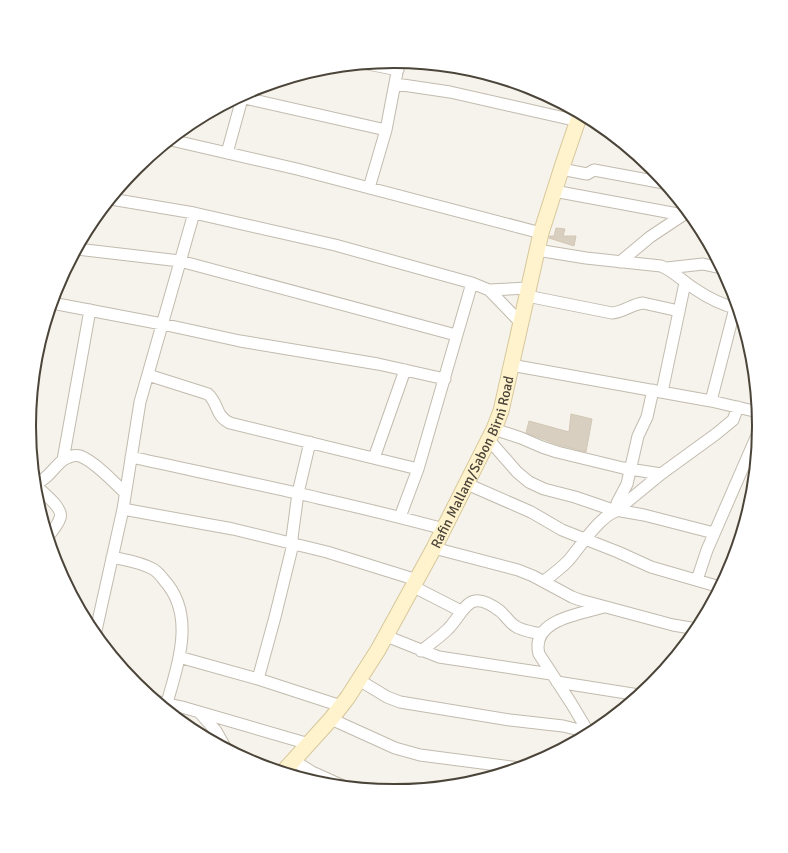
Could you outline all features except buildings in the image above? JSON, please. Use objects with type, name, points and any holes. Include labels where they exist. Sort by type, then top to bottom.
[{"type":"street","points":[[369,188],[386,130],[396,84],[398,68]]},
{"type":"street","points":[[396,84],[450,92],[575,117]]},
{"type":"street","points":[[250,99],[386,130]]},
{"type":"street","points":[[226,153],[240,103]]},
{"type":"street","name":"Rafin Mallam/Sabon Birni Road","points":[[286,768],[342,706],[359,680],[386,636],[434,548],[492,435],[501,411],[541,233],[578,120]]},
{"type":"street","points":[[177,142],[369,188],[541,233]]},
{"type":"street","points":[[561,169],[586,174],[594,170],[655,181]]},
{"type":"street","points":[[554,191],[680,212]]},
{"type":"street","points":[[117,200],[194,214],[335,245],[472,283],[490,290],[528,292],[612,313],[619,313],[638,303],[679,311]]},
{"type":"street","points":[[97,626],[123,508],[140,402],[194,214]]},
{"type":"street","points":[[620,262],[650,237],[683,215]]},
{"type":"street","points":[[83,250],[180,261],[456,335]]},
{"type":"street","points":[[537,250],[586,258],[656,265],[667,268],[703,264],[714,266]]},
{"type":"street","points":[[667,268],[694,289],[732,307]]},
{"type":"street","points":[[400,517],[418,469],[472,283]]},
{"type":"street","points":[[617,510],[617,503],[625,489],[638,436],[657,391],[679,311],[685,283]]},
{"type":"street","points":[[490,290],[521,323]]},
{"type":"street","points":[[58,304],[240,341],[378,364],[445,379]]},
{"type":"street","points":[[63,460],[90,310]]},
{"type":"street","points":[[711,401],[734,315]]},
{"type":"street","points":[[512,365],[711,401],[751,410]]},
{"type":"street","points":[[374,458],[405,370]]},
{"type":"street","points":[[148,375],[208,394],[215,402],[218,413],[224,420],[230,423],[418,469]]},
{"type":"street","points":[[544,581],[564,565],[585,539],[609,515],[727,425],[732,420],[738,407]]},
{"type":"street","points":[[492,435],[521,438],[542,447],[630,469],[661,474]]},
{"type":"street","points":[[492,435],[517,472],[529,482],[544,489],[575,497],[601,507],[644,515],[714,533]]},
{"type":"street","points":[[258,679],[293,544],[292,538],[298,493],[310,442]]},
{"type":"street","points":[[697,580],[714,533],[751,449]]},
{"type":"street","points":[[40,482],[44,480],[63,460],[72,455],[79,456],[91,462],[125,492]]},
{"type":"street","points":[[131,457],[298,493],[444,529]]},
{"type":"street","points":[[467,484],[498,496],[531,512],[558,528],[651,567],[715,585]]},
{"type":"street","points":[[42,491],[61,512],[60,518],[52,531]]},
{"type":"street","points":[[123,508],[233,529],[327,552],[415,583],[461,611]]},
{"type":"street","points":[[434,548],[518,570],[544,581],[572,597],[604,607],[673,625],[690,628]]},
{"type":"street","points":[[112,557],[139,563],[155,570],[170,587],[176,598],[182,619],[183,634],[179,657],[167,703],[308,744]]},
{"type":"street","points":[[421,651],[447,630],[461,611],[471,602],[477,601],[490,604],[501,612],[515,626],[541,634]]},
{"type":"street","points":[[587,728],[539,654],[538,641],[541,634],[548,627],[559,620],[604,607]]},
{"type":"street","points":[[386,636],[439,657],[632,694]]},
{"type":"street","points":[[179,657],[258,679],[342,706]]},
{"type":"street","points":[[359,680],[387,697],[400,702],[510,720],[563,726],[582,731]]},
{"type":"street","points":[[200,713],[216,731],[221,740]]},
{"type":"street","points":[[331,719],[395,748],[420,756],[507,766]]},
{"type":"street","points":[[293,760],[312,772],[326,778]]}]
